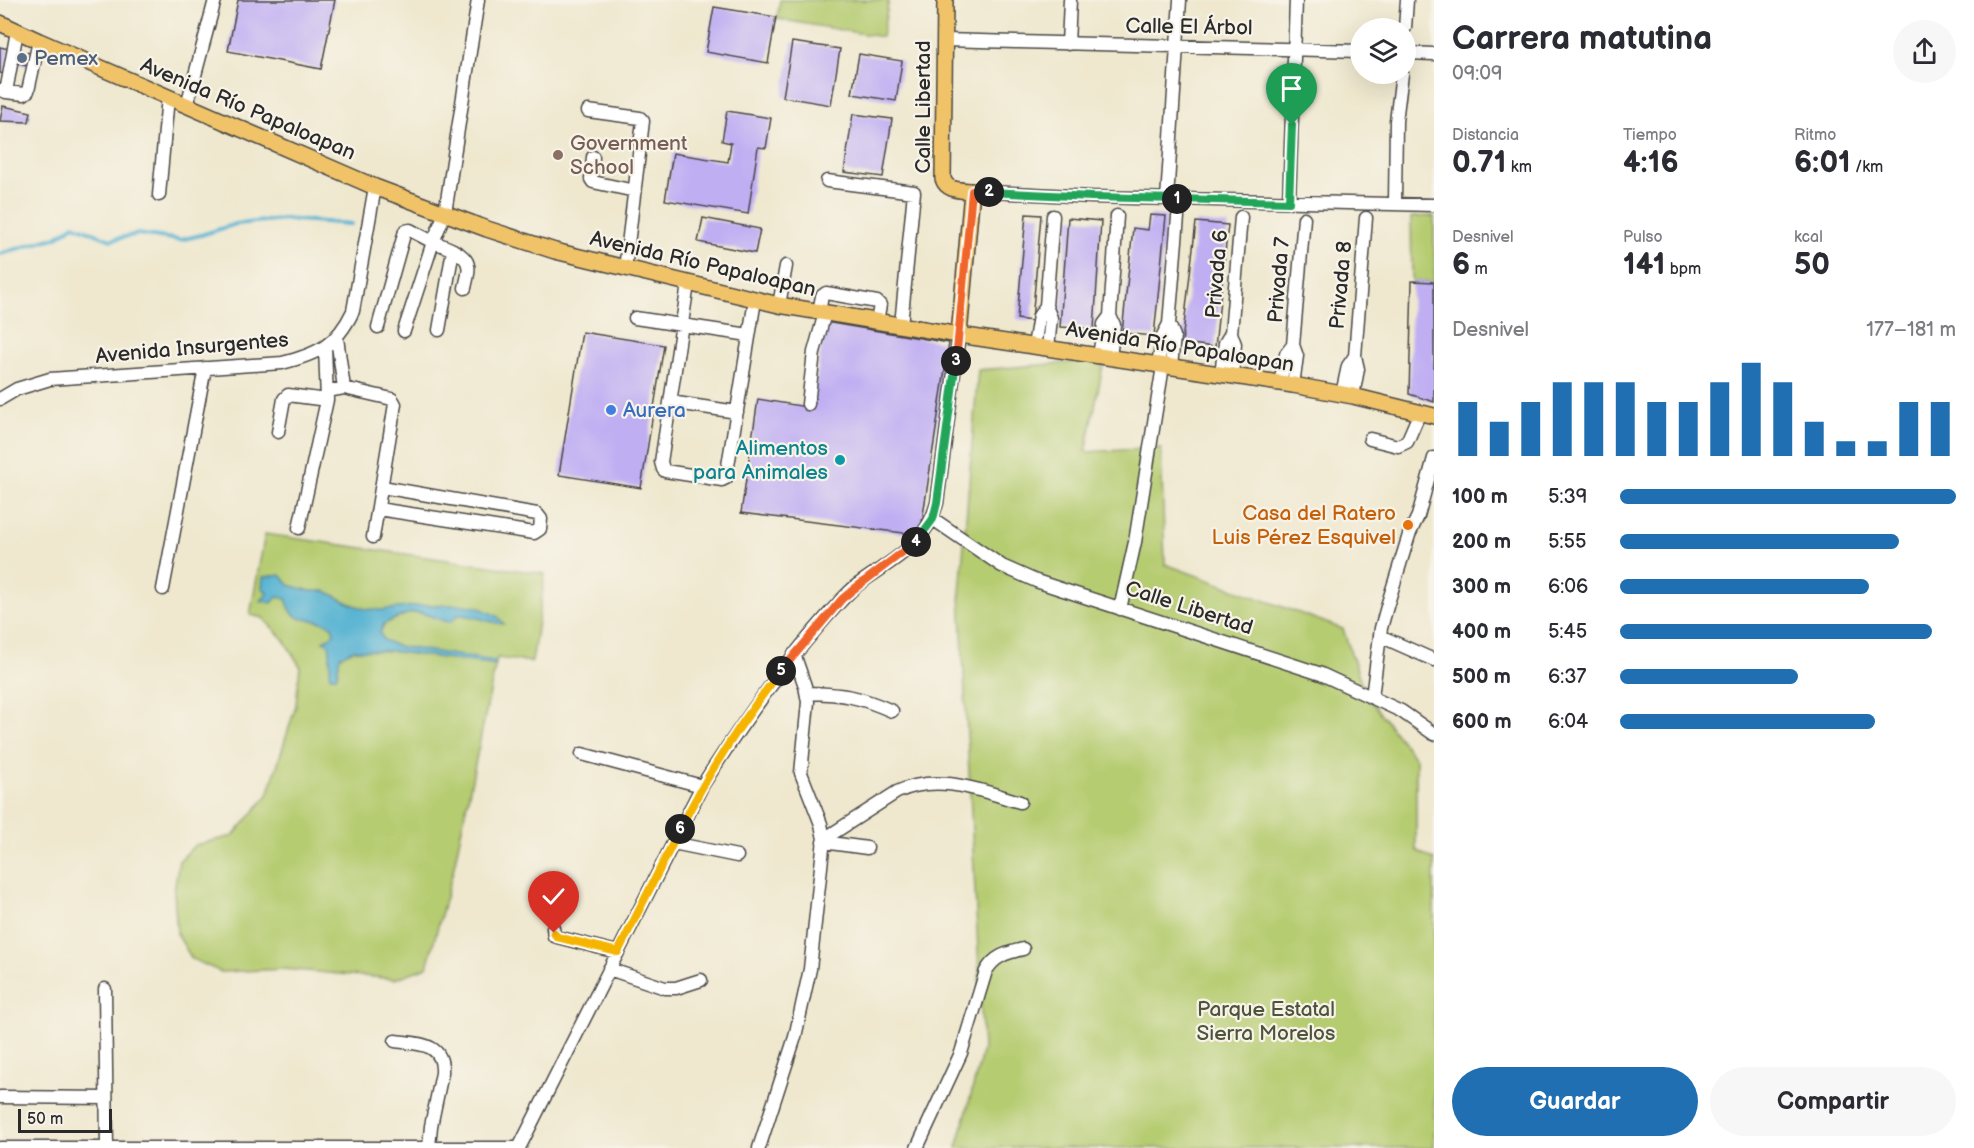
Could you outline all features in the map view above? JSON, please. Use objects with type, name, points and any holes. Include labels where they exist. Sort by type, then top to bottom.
[{"type":"main road","name":"Calle Libertad","points":[[945,0],[942,179],[946,186],[953,189],[972,191]]},
{"type":"main road","name":"Avenida Río Papaloapan","points":[[0,23],[375,187],[516,239],[625,269],[779,305],[959,335],[1287,384],[1348,395],[1427,414]]},
{"type":"main road","points":[[959,335],[972,191]]},
{"type":"street","points":[[187,105],[215,0]]},
{"type":"street","points":[[404,331],[433,242],[445,213],[478,0]]},
{"type":"street","points":[[1068,44],[1070,0]]},
{"type":"street","points":[[1167,199],[1180,0]]},
{"type":"street","points":[[1289,202],[1296,0]]},
{"type":"street","points":[[1406,18],[1407,0]]},
{"type":"street","points":[[17,31],[3,91],[24,94],[28,92],[39,41]]},
{"type":"street","name":"Calle El Árbol","points":[[944,40],[1350,51]]},
{"type":"street","points":[[1416,53],[1434,54]]},
{"type":"street","points":[[1395,204],[1396,121],[1401,84]]},
{"type":"street","points":[[159,195],[168,97]]},
{"type":"street","points":[[588,111],[640,118],[643,121],[625,269]]},
{"type":"street","points":[[592,157],[591,179],[593,182],[635,191]]},
{"type":"street","points":[[827,181],[914,192],[901,325]]},
{"type":"street","name":"Avenida Insurgentes","points":[[0,399],[17,389],[50,380],[282,363],[306,356],[325,347],[337,338],[345,327],[355,302],[375,187]]},
{"type":"street","points":[[972,191],[1092,197],[1434,205]]},
{"type":"street","points":[[1041,347],[1039,316],[1046,306],[1053,216]]},
{"type":"street","points":[[1104,357],[1104,324],[1110,316],[1117,216]]},
{"type":"street","points":[[1120,609],[1136,542],[1164,366],[1162,335],[1169,324],[1178,217]]},
{"type":"street","name":"Privada 6","points":[[1226,375],[1225,343],[1231,333],[1241,217]]},
{"type":"street","name":"Privada 7","points":[[1287,384],[1286,354],[1293,345],[1304,218]]},
{"type":"street","name":"Privada 8","points":[[1348,395],[1348,366],[1355,356],[1366,218]]},
{"type":"street","points":[[378,327],[405,231],[410,230],[453,250],[466,259],[468,265],[465,288]]},
{"type":"street","points":[[439,330],[453,250]]},
{"type":"street","points":[[779,305],[786,266]]},
{"type":"street","points":[[688,284],[661,466],[665,471],[692,477],[722,480],[726,478],[755,300]]},
{"type":"street","points":[[808,404],[814,352],[822,312]]},
{"type":"street","points":[[635,318],[749,335]]},
{"type":"street","points":[[0,1148],[519,1148],[702,786],[737,730],[794,654],[842,599],[911,547],[922,536],[933,519],[959,335]]},
{"type":"street","points":[[337,338],[344,388]]},
{"type":"street","points":[[299,528],[327,396],[325,347]]},
{"type":"street","points":[[306,356],[325,376]]},
{"type":"street","points":[[163,589],[205,368]]},
{"type":"street","points":[[278,432],[284,399],[288,395],[327,396],[344,388],[392,399],[395,404],[372,537]]},
{"type":"street","points":[[670,402],[738,412]]},
{"type":"street","points":[[1370,440],[1398,446],[1407,441],[1427,414]]},
{"type":"street","points":[[1372,697],[1380,636],[1388,603],[1409,535],[1418,516],[1434,458]]},
{"type":"street","points":[[378,509],[534,533],[540,529],[541,519],[537,514],[382,487]]},
{"type":"street","name":"Calle Libertad","points":[[933,519],[1002,566],[1036,581],[1308,669],[1401,711],[1434,734]]},
{"type":"street","points":[[1380,636],[1434,660]]},
{"type":"street","points":[[759,1148],[792,1047],[810,969],[824,841],[821,824],[801,773],[807,693],[794,654]]},
{"type":"street","points":[[807,693],[854,696],[892,711]]},
{"type":"street","points":[[582,754],[702,786]]},
{"type":"street","points":[[824,841],[908,787],[950,783],[1020,802]]},
{"type":"street","points":[[824,841],[867,848]]},
{"type":"street","points":[[673,843],[736,856]]},
{"type":"street","points":[[553,928],[554,936],[618,952]]},
{"type":"street","points":[[917,1148],[961,1053],[986,971],[998,957],[1023,949]]},
{"type":"street","points":[[609,969],[665,988],[676,988],[700,980]]},
{"type":"street","points":[[105,989],[107,1148]]},
{"type":"street","points":[[395,1041],[425,1044],[434,1049],[439,1056],[442,1073],[429,1147]]},
{"type":"street","points":[[0,1097],[106,1098]]},
{"type":"green space","points":[[780,0],[889,0],[882,37],[777,19]]},
{"type":"green space","points":[[1434,216],[1434,282],[1412,281],[1411,217]]},
{"type":"green space","name":"Parque Estatal Sierra Morelos","points":[[1104,360],[1086,452],[1161,448],[1165,564],[1343,629],[1365,694],[1416,759],[1416,850],[1434,860],[1434,1148],[957,1148],[983,1049],[960,594],[978,370]]},
{"type":"green space","points":[[265,534],[545,574],[532,662],[497,658],[453,871],[427,967],[395,979],[284,969],[221,972],[192,959],[177,934],[174,891],[179,861],[195,845],[233,836],[268,795],[296,705],[300,666],[284,640],[263,618],[250,615]]},
{"type":"water","points":[[281,575],[289,585],[311,591],[326,591],[366,609],[381,610],[424,605],[478,607],[497,616],[504,624],[458,615],[451,622],[447,622],[414,613],[384,624],[380,633],[384,640],[397,646],[496,661],[495,665],[390,651],[354,650],[340,656],[337,676],[330,676],[329,644],[323,641],[334,634],[332,626],[324,622],[298,618],[290,609],[286,599],[277,597],[272,603],[261,601],[268,593],[262,588],[263,577]]},
{"type":"building","points":[[238,0],[335,0],[321,69],[228,51]]},
{"type":"building","points":[[714,7],[776,17],[768,63],[706,52]]},
{"type":"building","points":[[792,42],[840,49],[831,105],[783,97]]},
{"type":"building","name":"Pemex","points":[[0,47],[9,49],[4,74],[0,73]]},
{"type":"building","name":"Pemex","points":[[17,50],[30,53],[27,66],[14,63]]},
{"type":"building","points":[[859,54],[902,61],[896,101],[852,94]]},
{"type":"building","points":[[3,106],[31,112],[29,122],[0,121]]},
{"type":"building","points":[[727,111],[771,118],[766,148],[758,147],[748,214],[665,200],[673,153],[728,162],[731,143],[722,141]]},
{"type":"building","points":[[853,114],[892,119],[883,177],[844,172]]},
{"type":"building","points":[[1026,214],[1041,215],[1032,321],[1017,319]]},
{"type":"building","points":[[1150,215],[1166,216],[1154,336],[1122,333],[1133,228],[1148,230]]},
{"type":"building","points":[[703,218],[760,229],[755,253],[698,242]]},
{"type":"building","points":[[1068,218],[1101,221],[1094,329],[1060,327]]},
{"type":"building","points":[[1196,222],[1228,225],[1215,347],[1182,343]]},
{"type":"building","points":[[1412,281],[1434,282],[1434,402],[1409,394]]},
{"type":"building","name":"Alimentos para Animales","points":[[825,322],[949,343],[920,535],[741,513],[758,399],[812,408]]},
{"type":"building","name":"Aurera","points":[[582,332],[664,345],[641,488],[559,475]]},
{"type":"waterway","points":[[0,254],[57,237],[74,225],[111,240],[138,234],[180,240],[236,224],[284,219],[351,224]]},
{"type":"place","name":"Pemex","points":[[22,58]]},
{"type":"place","name":"Government School","points":[[558,155]]},
{"type":"place","name":"Aurera","points":[[611,410]]},
{"type":"place","name":"Alimentos para Animales","points":[[840,460]]},
{"type":"place","name":"Casa del Ratero Luis Pérez Esquivel","points":[[1408,525]]},
{"type":"route","points":[[554,933],[557,937],[618,952],[702,786],[737,730],[794,654],[842,599],[911,547],[922,536],[933,519],[959,335],[972,191],[1092,197],[1289,202],[1292,125]]}]
